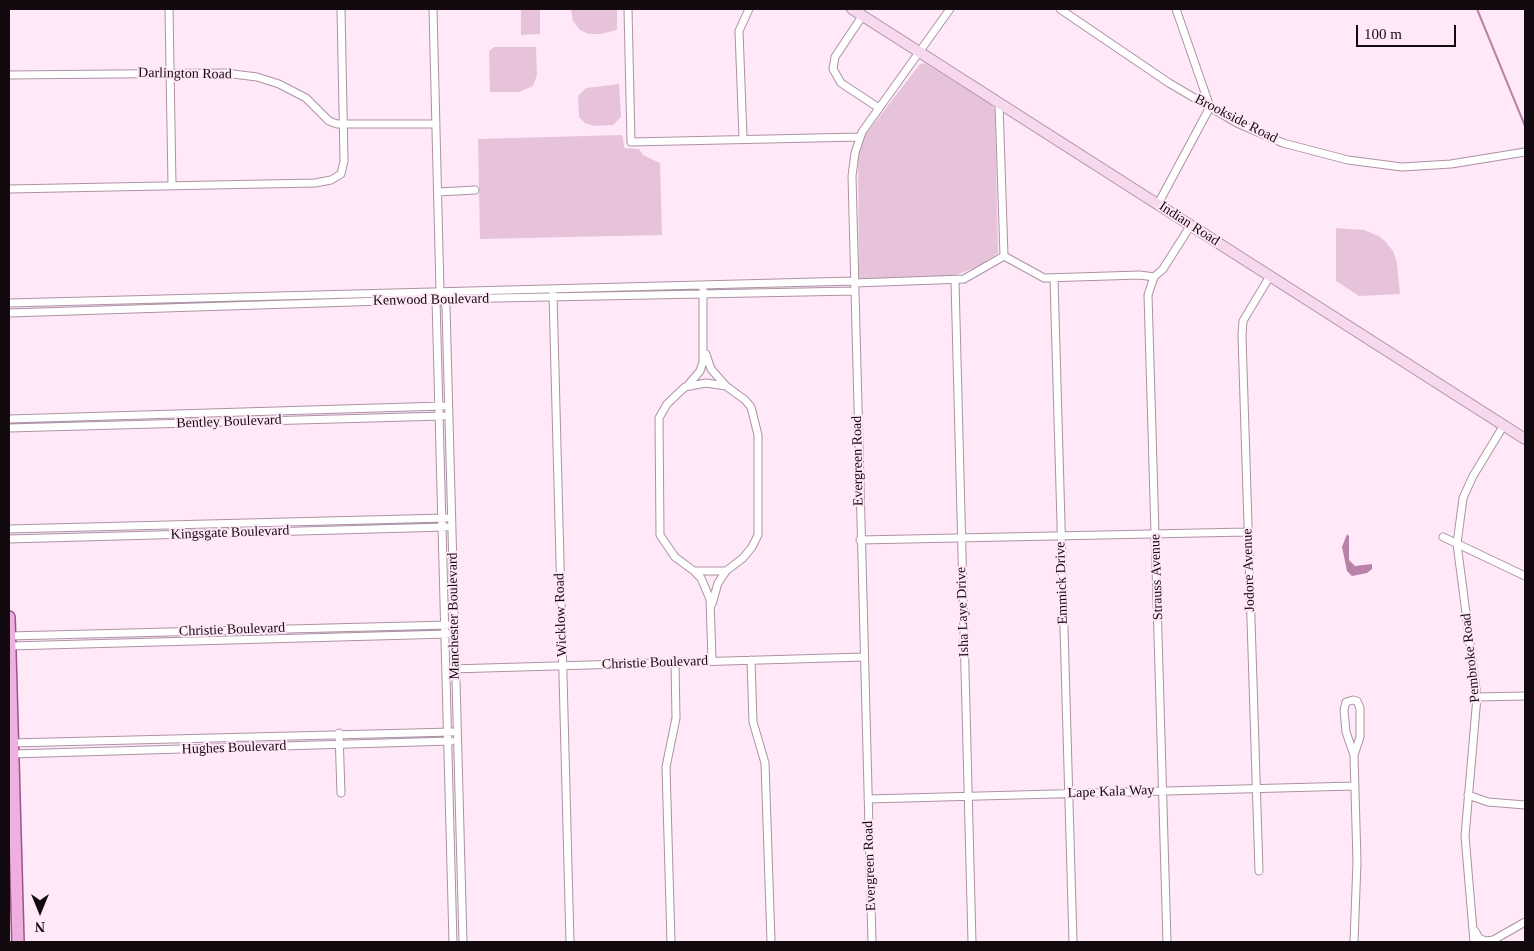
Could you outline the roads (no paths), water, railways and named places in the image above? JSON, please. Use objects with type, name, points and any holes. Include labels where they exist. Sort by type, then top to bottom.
[{"type":"main road","points":[[9,617],[12,749],[11,798],[18,942]]},
{"type":"street","points":[[169,9],[172,185]]},
{"type":"street","points":[[9,189],[315,184],[331,180],[342,174],[344,161],[341,9]]},
{"type":"street","name":"Manchester Boulevard","points":[[434,9],[440,291],[436,300],[454,942]]},
{"type":"street","points":[[628,9],[631,142],[743,138],[860,138]]},
{"type":"street","points":[[743,138],[739,31],[749,9]]},
{"type":"street","name":"Indian Road","points":[[852,9],[1525,439]]},
{"type":"street","name":"Evergreen Road","points":[[872,942],[860,540],[852,176],[860,138],[879,108],[950,9]]},
{"type":"street","name":"Brookside Road","points":[[1060,9],[1169,83],[1237,122],[1283,143],[1322,154],[1371,164],[1402,167],[1451,164],[1525,152]]},
{"type":"street","points":[[1158,204],[1210,107],[1176,9]]},
{"type":"street","points":[[863,15],[835,57],[834,69],[842,84],[879,108]]},
{"type":"street","name":"Darlington Road","points":[[9,75],[170,72],[225,73],[256,77],[279,84],[306,98],[328,121],[343,125],[436,124]]},
{"type":"street","points":[[1000,104],[1004,256]]},
{"type":"street","points":[[438,192],[475,190]]},
{"type":"street","name":"Strauss Avenue","points":[[1167,942],[1148,295],[1154,277],[1163,269],[1191,226]]},
{"type":"street","points":[[1004,256],[1044,278],[1140,275],[1154,277]]},
{"type":"street","points":[[854,285],[964,280],[1004,256]]},
{"type":"street","name":"Jodore Avenue","points":[[1259,872],[1242,336],[1243,321],[1270,276]]},
{"type":"street","name":"Emmick Drive","points":[[1054,279],[1073,942]]},
{"type":"street","name":"Isha Laye Drive","points":[[955,281],[972,942]]},
{"type":"street","points":[[703,284],[704,349],[700,371],[667,404],[659,418],[660,535],[675,557],[701,578],[708,591],[712,607],[712,661]]},
{"type":"street","name":"Kenwood Boulevard","points":[[9,304],[703,284],[854,285]]},
{"type":"street","name":"Kenwood Boulevard","points":[[9,313],[446,299],[703,294],[854,285]]},
{"type":"street","name":"Wicklow Road","points":[[553,288],[570,942]]},
{"type":"street","points":[[440,291],[446,299]]},
{"type":"street","name":"Manchester Boulevard","points":[[446,299],[463,942]]},
{"type":"street","points":[[694,571],[726,571],[736,566],[752,547],[758,536],[759,520],[758,435],[754,416],[751,407],[726,386],[711,369],[704,349]]},
{"type":"street","points":[[685,387],[706,383],[726,386]]},
{"type":"street","name":"Bentley Boulevard","points":[[9,419],[449,406]]},
{"type":"street","name":"Bentley Boulevard","points":[[9,428],[449,416]]},
{"type":"street","name":"Pembroke Road","points":[[1474,942],[1475,931],[1465,836],[1476,728],[1477,697],[1457,544],[1463,498],[1473,476],[1504,426]]},
{"type":"street","name":"Kingsgate Boulevard","points":[[9,529],[452,518]]},
{"type":"street","name":"Kingsgate Boulevard","points":[[9,539],[452,527]]},
{"type":"street","points":[[860,540],[1247,532]]},
{"type":"street","points":[[1443,537],[1525,576]]},
{"type":"street","points":[[712,607],[718,584],[726,571]]},
{"type":"street","name":"Christie Boulevard","points":[[10,641],[454,624]]},
{"type":"street","name":"Christie Boulevard","points":[[10,641],[455,634]]},
{"type":"street","name":"Christie Boulevard","points":[[446,669],[864,657]]},
{"type":"street","points":[[751,660],[753,722],[765,763],[771,942]]},
{"type":"street","points":[[671,942],[666,767],[676,718],[675,662]]},
{"type":"street","points":[[1477,697],[1525,696]]},
{"type":"street","points":[[1354,755],[1346,732],[1344,710],[1346,702],[1353,700],[1357,701],[1360,708],[1360,737],[1354,755],[1357,862],[1354,942]]},
{"type":"street","name":"Hughes Boulevard","points":[[12,749],[339,734],[457,732]]},
{"type":"street","points":[[339,734],[341,793]]},
{"type":"street","name":"Hughes Boulevard","points":[[12,749],[340,745],[457,741]]},
{"type":"street","name":"Lape Kala Way","points":[[868,799],[1354,786]]},
{"type":"street","points":[[1468,795],[1488,802],[1525,805]]},
{"type":"street","points":[[1475,931],[1479,938],[1485,941],[1492,941],[1525,922]]},
{"type":"waterway","points":[[1477,9],[1525,126]]}]
